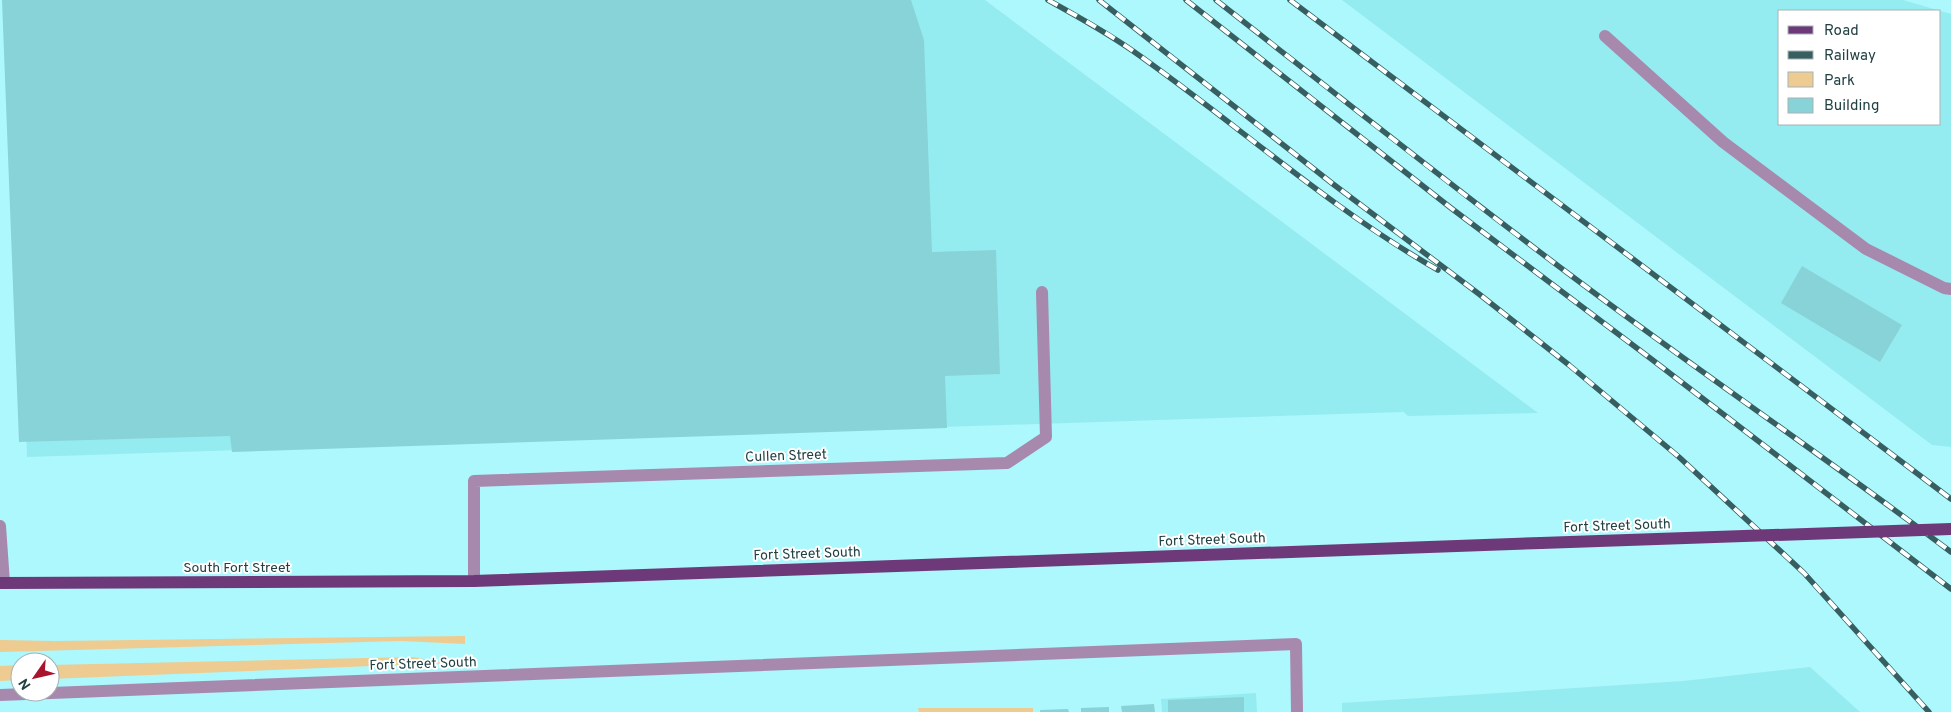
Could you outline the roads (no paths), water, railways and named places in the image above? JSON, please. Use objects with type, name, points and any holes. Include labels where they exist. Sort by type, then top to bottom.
[{"type":"main road","name":"Fort Street South","points":[[474,581],[1951,528]]},
{"type":"main road","name":"South Fort Street","points":[[2,583],[474,581]]},
{"type":"street","points":[[1605,36],[1723,142],[1866,250],[1944,288],[1951,289]]},
{"type":"street","name":"Cullen Street","points":[[474,581],[474,481],[1007,463],[1046,437],[1042,292]]},
{"type":"street","points":[[0,526],[2,583]]},
{"type":"street","name":"Fort Street South","points":[[0,695],[1296,644],[1297,712]]},
{"type":"railway","points":[[1048,0],[1133,51],[1359,220],[1438,270]]},
{"type":"railway","points":[[1099,0],[1333,184],[1479,294],[1569,365],[1679,457],[1804,573],[1929,712]]},
{"type":"railway","points":[[1186,0],[1451,208],[1951,589]]},
{"type":"railway","points":[[1216,0],[1577,280],[1951,552]]},
{"type":"railway","points":[[1290,0],[1951,499]]}]
